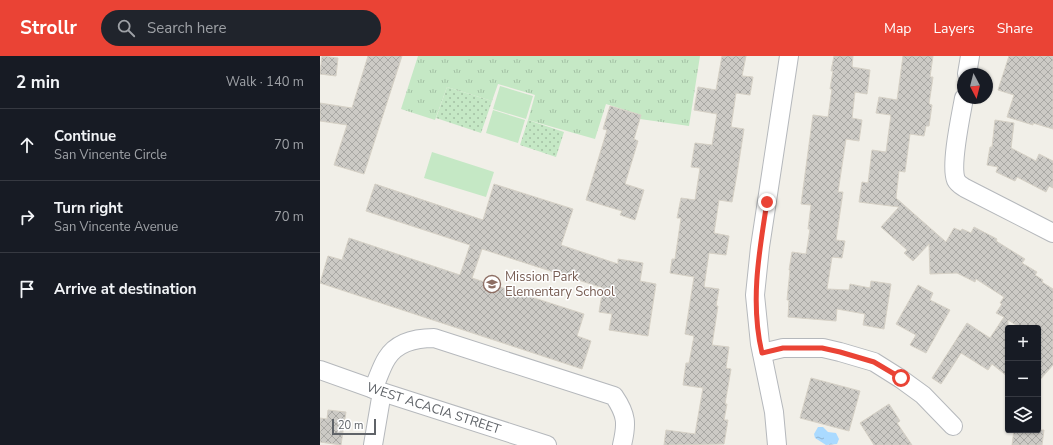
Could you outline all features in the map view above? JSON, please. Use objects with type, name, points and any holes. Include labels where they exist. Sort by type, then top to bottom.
[{"type":"street","points":[[777,445],[774,412],[762,353],[756,314],[755,295],[757,271],[789,56]]},
{"type":"street","points":[[968,68],[970,56]]},
{"type":"street","points":[[963,104],[954,167],[956,180],[965,188],[1053,233]]},
{"type":"street","points":[[373,445],[378,391],[387,357],[396,348],[409,341],[434,338],[614,396],[622,407],[625,417],[622,445]]},
{"type":"street","points":[[762,353],[783,348],[822,348],[874,362],[901,378],[923,396],[952,426]]},
{"type":"street","name":"WEST ACACIA STREET","points":[[320,370],[378,391],[547,445]]},
{"type":"green space","points":[[418,56],[700,56],[689,126],[640,119],[641,115],[606,104],[595,139],[528,120],[535,95],[498,84],[492,101],[447,87],[435,120],[401,109]]},
{"type":"green space","points":[[500,86],[533,96],[526,119],[493,109]]},
{"type":"green space","points":[[447,87],[492,101],[481,133],[436,118]]},
{"type":"green space","points":[[493,110],[525,120],[518,143],[486,133]]},
{"type":"green space","points":[[528,120],[564,132],[556,157],[520,145]]},
{"type":"green space","points":[[432,152],[494,172],[486,197],[424,178]]},
{"type":"water","points":[[818,427],[823,427],[828,432],[836,433],[839,439],[837,444],[826,445],[815,438],[814,434]]},
{"type":"building","points":[[322,56],[338,58],[336,76],[320,74]]},
{"type":"building","points":[[368,56],[402,56],[364,174],[334,165],[347,125],[320,121],[320,103],[352,108]]},
{"type":"building","points":[[722,56],[746,56],[742,76],[753,77],[750,95],[736,93],[731,127],[744,129],[732,202],[719,200],[714,233],[729,236],[726,255],[709,253],[704,287],[719,289],[712,345],[729,347],[726,368],[731,369],[724,420],[728,420],[724,444],[664,445],[666,430],[695,434],[703,388],[683,385],[686,363],[689,363],[694,336],[685,334],[694,277],[670,273],[672,259],[675,259],[681,218],[677,218],[681,198],[695,200],[700,168],[691,167],[695,143],[712,145],[717,114],[694,110],[698,87],[716,90]]},
{"type":"building","points":[[834,56],[853,56],[852,67],[870,70],[867,94],[855,92],[852,118],[862,120],[859,141],[846,139],[838,192],[843,192],[836,240],[845,241],[842,258],[832,257],[827,289],[849,290],[850,284],[870,288],[871,281],[891,284],[884,329],[863,325],[865,314],[837,309],[836,321],[788,317],[789,300],[787,300],[792,252],[806,254],[810,229],[808,229],[811,205],[801,204],[813,115],[828,117],[832,89],[830,89],[833,71],[831,71]]},
{"type":"building","points":[[903,56],[933,56],[930,77],[933,77],[929,104],[932,105],[929,126],[926,126],[924,136],[910,134],[905,172],[899,171],[896,198],[946,242],[954,228],[961,231],[962,229],[971,233],[974,227],[997,239],[996,241],[1025,259],[1022,263],[1037,272],[1035,275],[1043,280],[1042,282],[1053,289],[1053,365],[1041,379],[1041,325],[1016,325],[1008,320],[1008,325],[1005,325],[1005,375],[992,364],[988,370],[961,353],[941,384],[932,378],[967,323],[990,338],[1004,317],[996,313],[1002,304],[1000,303],[1004,297],[976,279],[975,282],[957,273],[930,274],[929,244],[913,261],[904,253],[907,250],[881,227],[899,207],[859,202],[862,182],[868,183],[872,150],[886,152],[891,115],[876,113],[879,97],[897,100]]},
{"type":"building","points":[[1009,56],[1053,56],[1053,129],[1007,117],[1014,95],[998,90]]},
{"type":"building","points":[[610,106],[641,115],[634,139],[638,141],[625,184],[644,190],[635,220],[620,215],[622,211],[586,200],[607,130],[603,129]]},
{"type":"building","points":[[995,120],[1014,123],[1011,148],[1036,161],[1039,154],[1053,161],[1053,188],[1049,186],[1046,192],[1017,177],[1015,181],[996,172],[998,167],[987,165],[990,147],[992,147]]},
{"type":"building","points":[[375,184],[483,220],[494,184],[573,209],[561,245],[618,264],[618,259],[643,263],[640,281],[656,284],[648,336],[609,330],[612,314],[599,312],[603,288],[482,249],[472,278],[584,314],[577,336],[591,341],[582,369],[320,283],[328,256],[342,260],[349,238],[460,275],[470,245],[366,211]]},
{"type":"building","points":[[918,285],[933,293],[930,300],[950,310],[926,353],[910,345],[916,335],[896,324]]},
{"type":"building","points":[[811,378],[860,391],[849,431],[800,418]]},
{"type":"building","points":[[889,404],[900,421],[897,423],[912,445],[874,445],[860,423]]},
{"type":"building","points":[[328,410],[346,412],[341,445],[320,442],[320,418],[327,419]]},
{"type":"building","points":[[1041,430],[1044,430],[1042,445],[1012,445],[1014,433],[1041,433]]},
{"type":"place","name":"Mission Park Elementary School","points":[[492,284]]},
{"type":"route","points":[[767,202],[755,295],[758,331],[762,353],[783,348],[822,348],[874,362],[901,378]]}]
